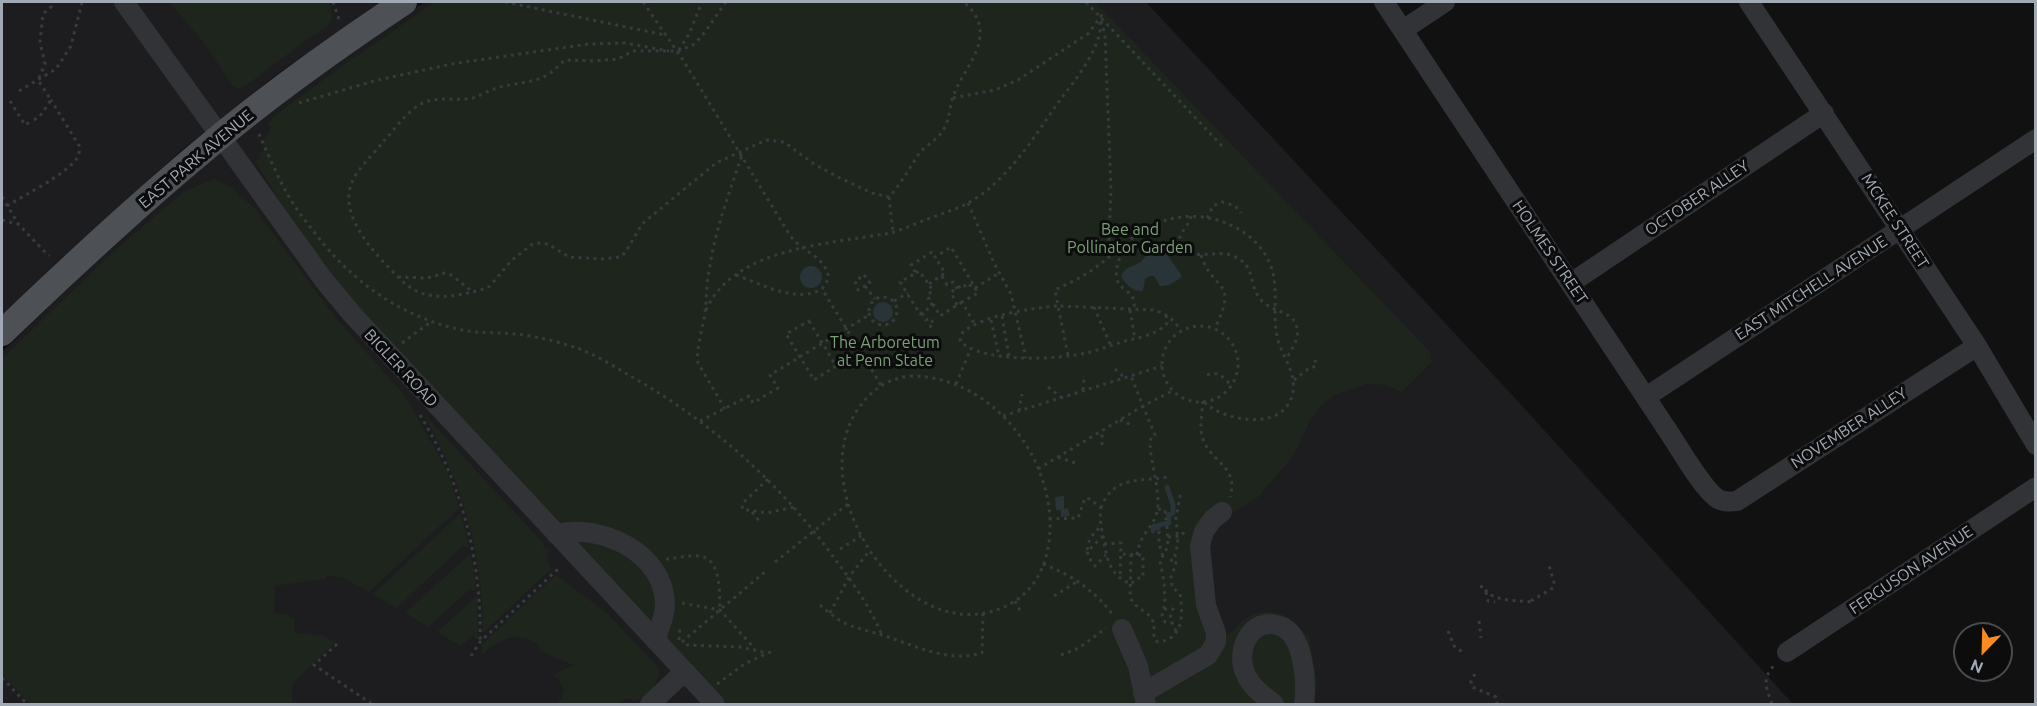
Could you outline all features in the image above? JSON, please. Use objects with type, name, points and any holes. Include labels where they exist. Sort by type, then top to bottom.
[{"type":"main road","name":"EAST PARK AVENUE","points":[[2,333],[81,257],[252,111],[341,44],[404,2]]},
{"type":"street","name":"BIGLER ROAD","points":[[124,2],[323,279],[352,314],[684,672],[714,696]]},
{"type":"street","name":"HOLMES STREET","points":[[1384,2],[1709,492],[1719,500]]},
{"type":"street","points":[[1402,30],[1445,2]]},
{"type":"street","name":"MCKEE STREET","points":[[1749,2],[1977,346],[2036,445]]},
{"type":"street","name":"OCTOBER ALLEY","points":[[1571,283],[1824,113]]},
{"type":"street","name":"EAST MITCHELL AVENUE","points":[[1646,397],[2036,139]]},
{"type":"street","name":"NOVEMBER ALLEY","points":[[1719,500],[1737,501],[1977,346]]},
{"type":"street","name":"FERGUSON AVENUE","points":[[1787,652],[2036,487]]},
{"type":"street","points":[[1119,624],[1138,666],[1145,699],[1208,655],[1216,642],[1216,633],[1205,596],[1200,546],[1204,531],[1222,512]]},
{"type":"street","points":[[556,534],[567,531],[594,533],[614,538],[639,553],[655,575],[664,597],[662,623],[655,640]]},
{"type":"street","points":[[1274,705],[1258,692],[1245,674],[1242,654],[1242,647],[1252,630],[1265,624],[1282,626],[1298,643],[1304,666],[1304,705]]},
{"type":"street","points":[[1216,642],[1242,647]]},
{"type":"street","points":[[650,705],[684,672]]},
{"type":"path","points":[[38,80],[45,64],[40,42],[43,14],[51,7],[48,2]]},
{"type":"path","points":[[19,91],[56,69],[71,46],[82,2]]},
{"type":"path","points":[[333,2],[339,19]]},
{"type":"path","points":[[504,2],[667,36]]},
{"type":"path","points":[[643,2],[688,68],[786,229],[794,240],[827,267],[829,278],[822,289],[815,294],[799,295],[735,274]]},
{"type":"path","points":[[676,52],[689,34],[702,2]]},
{"type":"path","points":[[726,2],[715,21],[702,36],[693,45],[676,52],[633,51],[618,59],[565,60],[545,77],[531,82],[495,88],[473,98],[427,101],[396,128],[366,163],[351,185],[349,196],[354,222],[377,255],[397,277],[410,288],[430,297],[440,298],[473,292],[490,286],[511,261],[538,243],[548,244],[569,257],[601,259],[620,257],[626,253],[642,224],[654,212],[716,163],[741,153],[758,142],[776,140],[792,147],[814,164],[838,177],[872,193],[889,197]]},
{"type":"path","points":[[893,232],[889,197],[907,175],[920,153],[944,130],[949,119],[953,98],[978,47],[980,24],[964,2]]},
{"type":"path","points":[[1086,2],[1222,146]]},
{"type":"path","points":[[953,98],[995,90],[1018,80],[1089,33],[1104,12]]},
{"type":"path","points":[[706,310],[712,296],[735,274],[784,252],[893,232],[968,203],[1011,168],[1052,112],[1089,59],[1099,37],[1100,16]]},
{"type":"path","points":[[1100,16],[1105,35],[1111,179],[1110,256]]},
{"type":"path","points":[[292,105],[374,81],[451,64],[589,44],[626,43],[676,52]]},
{"type":"path","points":[[7,206],[66,169],[80,153],[80,147],[38,80]]},
{"type":"path","points":[[10,101],[25,125],[40,116],[51,100]]},
{"type":"path","points":[[259,134],[290,198],[325,247],[360,282],[386,300],[432,321],[463,330],[529,336],[575,347],[648,386],[700,421],[768,479],[814,530],[849,577],[882,635]]},
{"type":"path","points":[[725,409],[698,363],[697,355],[706,310],[709,268],[719,223],[741,153]]},
{"type":"path","points":[[2,197],[19,225],[49,256]]},
{"type":"path","points":[[1207,218],[1213,206],[1222,202],[1235,206],[1241,213]]},
{"type":"path","points":[[968,203],[974,222],[1011,294],[1026,358]]},
{"type":"path","points":[[1191,216],[1181,236],[1180,245],[1189,254],[1223,253],[1240,260],[1251,271],[1260,298],[1274,310],[1289,315],[1297,327],[1296,341],[1286,358]]},
{"type":"path","points":[[1068,356],[1055,290],[1094,269],[1154,224],[1191,216],[1207,218],[1235,227],[1262,250],[1273,274],[1278,342],[1292,369],[1294,380],[1291,398],[1283,411],[1270,417],[1256,419],[1234,418],[1218,414],[1203,401]]},
{"type":"path","points":[[2,220],[19,225]]},
{"type":"path","points":[[1126,243],[1118,264],[1117,274],[1119,283],[1129,291],[1134,299],[1132,310],[1135,339]]},
{"type":"path","points":[[932,321],[978,293],[951,247],[935,257]]},
{"type":"path","points":[[916,273],[911,265],[932,252],[945,273],[929,284]]},
{"type":"path","points":[[1201,255],[1204,263],[1226,293],[1225,306],[1215,328]]},
{"type":"path","points":[[932,321],[930,318],[926,320],[922,313],[920,314],[900,282],[919,271],[931,287],[928,290],[932,296],[928,299],[940,316]]},
{"type":"path","points":[[397,277],[427,278],[445,273],[473,292]]},
{"type":"path","points":[[975,288],[999,273]]},
{"type":"path","points":[[864,275],[870,283],[865,286],[858,290],[855,281],[864,275]]},
{"type":"path","points":[[942,276],[947,285],[953,282],[957,289]]},
{"type":"path","points":[[957,305],[951,292],[964,284],[966,288],[973,284]]},
{"type":"path","points":[[865,286],[875,298]]},
{"type":"path","points":[[822,289],[881,385]]},
{"type":"path","points":[[894,301],[908,293]]},
{"type":"path","points":[[887,297],[894,301],[897,309],[892,322],[879,324],[869,315],[870,304],[875,298],[887,297]]},
{"type":"path","points":[[962,302],[975,325]]},
{"type":"path","points":[[922,313],[933,306]]},
{"type":"path","points":[[1166,315],[1165,326],[1135,339],[1084,354],[1068,356],[1026,358],[999,356],[971,348],[963,344],[960,338],[963,332],[975,325],[1002,316],[1058,306],[1153,310],[1166,315],[1181,331]]},
{"type":"path","points":[[1094,307],[1111,345]]},
{"type":"path","points":[[700,421],[749,396],[753,403],[778,388],[770,375],[869,315]]},
{"type":"path","points":[[1002,316],[1009,357]]},
{"type":"path","points":[[991,320],[999,356]]},
{"type":"path","points":[[394,350],[432,321]]},
{"type":"path","points":[[809,321],[823,344],[836,366],[814,380],[786,334],[809,321]]},
{"type":"path","points":[[928,328],[934,324],[932,321]]},
{"type":"path","points":[[1194,326],[1215,328],[1228,337],[1235,347],[1238,371],[1226,392],[1215,399],[1203,401],[1181,397],[1173,390],[1164,376],[1162,366],[1167,345],[1181,331],[1194,326]]},
{"type":"path","points":[[956,384],[971,348]]},
{"type":"path","points":[[1294,380],[1316,366],[1315,360]]},
{"type":"path","points":[[1003,416],[1162,366]]},
{"type":"path","points":[[1115,369],[1125,378]]},
{"type":"path","points":[[1207,375],[1218,374],[1231,385]]},
{"type":"path","points":[[910,376],[934,378],[956,384],[981,398],[1003,416],[1020,437],[1038,469],[1050,519],[1049,540],[1043,564],[1030,588],[1015,601],[998,610],[983,613],[955,612],[924,601],[897,582],[861,536],[848,504],[843,477],[842,455],[851,420],[860,406],[881,385],[894,379],[910,376]]},
{"type":"path","points":[[1131,376],[1155,435],[1149,442],[1158,496],[1158,510],[1140,539],[1137,555]]},
{"type":"path","points":[[1083,391],[1084,377]]},
{"type":"path","points":[[1048,387],[1061,398]]},
{"type":"path","points":[[1038,469],[1173,390]]},
{"type":"path","points":[[1019,411],[1022,394]]},
{"type":"path","points":[[1203,401],[1205,444],[1228,471],[1232,485],[1229,500],[1222,512]]},
{"type":"path","points":[[417,411],[446,465],[465,519],[479,591],[480,642]]},
{"type":"path","points":[[1120,420],[1134,426]]},
{"type":"path","points":[[1102,431],[1102,445]]},
{"type":"path","points":[[1058,457],[1075,463]]},
{"type":"path","points":[[1131,584],[1120,578],[1109,565],[1101,526],[1101,508],[1107,495],[1118,486],[1136,479],[1167,477]]},
{"type":"path","points":[[768,479],[742,503],[742,509],[766,513],[794,507]]},
{"type":"path","points":[[1131,554],[1129,591],[1131,599],[1150,616],[1154,623],[1155,640],[1163,641],[1176,631],[1182,620],[1180,594],[1172,587],[1171,581],[1176,561],[1178,542],[1176,518],[1181,491]]},
{"type":"path","points":[[1050,519],[1078,518],[1085,498],[1090,499],[1101,508]]},
{"type":"path","points":[[775,562],[848,504]]},
{"type":"path","points":[[1158,510],[1164,510],[1166,520]]},
{"type":"path","points":[[750,511],[760,522]]},
{"type":"path","points":[[1101,526],[1090,538],[1087,552],[1095,566],[1106,555]]},
{"type":"path","points":[[1154,561],[1161,559],[1168,546],[1167,526]]},
{"type":"path","points":[[1159,531],[1164,581],[1164,619],[1172,623]]},
{"type":"path","points":[[840,549],[861,536]]},
{"type":"path","points":[[1087,552],[1103,536]]},
{"type":"path","points":[[1104,544],[1120,543],[1120,578]]},
{"type":"path","points":[[830,613],[849,577],[870,550]]},
{"type":"path","points":[[1120,554],[1143,555],[1143,577],[1131,584]]},
{"type":"path","points":[[665,559],[701,556],[707,561],[715,569],[719,579],[720,610]]},
{"type":"path","points":[[707,561],[711,557]]},
{"type":"path","points":[[1170,560],[1176,561]]},
{"type":"path","points":[[1043,564],[1068,575],[1095,594],[1119,624],[1061,655]]},
{"type":"path","points":[[1486,592],[1494,597],[1531,601],[1550,593],[1553,588],[1554,582],[1549,566]]},
{"type":"path","points":[[471,656],[480,642],[559,568]]},
{"type":"path","points":[[766,571],[678,646],[706,645],[767,653]]},
{"type":"path","points":[[1054,596],[1078,581]]},
{"type":"path","points":[[1164,581],[1171,581]]},
{"type":"path","points":[[1480,587],[1483,586],[1488,601],[1494,602]]},
{"type":"path","points":[[1015,601],[1021,612]]},
{"type":"path","points":[[682,603],[720,610],[757,651]]},
{"type":"path","points":[[820,604],[841,621],[943,655],[969,657],[982,653],[983,613]]},
{"type":"path","points":[[1163,609],[1173,609],[1170,618],[1176,631]]},
{"type":"path","points":[[1164,619],[1170,618]]},
{"type":"path","points":[[1479,621],[1481,638]]},
{"type":"path","points":[[1448,631],[1454,646],[1465,654]]},
{"type":"path","points":[[337,644],[314,665],[372,705]]},
{"type":"path","points":[[714,696],[730,673],[775,650]]},
{"type":"path","points":[[1772,705],[1765,685],[1766,677],[1770,669],[1787,652]]},
{"type":"path","points":[[1475,674],[1471,681],[1472,687],[1496,697],[1497,705]]},
{"type":"path","points":[[2,678],[27,705]]},
{"type":"shaded area","points":[[2,2],[380,2],[276,75],[182,150],[54,265],[2,316]]},
{"type":"shaded area","name":"The Arboretum at Penn State","points":[[425,2],[1146,2],[1514,397],[1793,704],[2,704],[2,352],[91,266],[200,169],[271,111]]},
{"type":"shaded area","points":[[1153,246],[1162,247],[1182,276],[1172,283],[1160,286],[1154,276],[1150,276],[1145,279],[1143,291],[1133,289],[1121,275],[1126,269],[1141,262]]},
{"type":"shaded area","points":[[811,266],[821,273],[822,277],[815,287],[811,288],[801,281],[800,277],[807,267]]},
{"type":"shaded area","points":[[883,302],[890,305],[893,312],[890,319],[883,322],[876,319],[873,312],[876,305]]},
{"type":"shaded area","points":[[1064,496],[1064,509],[1068,508],[1070,516],[1061,517],[1061,510],[1056,510],[1055,497]]},
{"type":"green space","points":[[169,2],[329,2],[333,16],[327,27],[239,89],[233,86],[205,44]]},
{"type":"green space","name":"The Arboretum at Penn State","points":[[435,2],[1095,2],[1430,352],[1432,362],[1402,392],[1385,385],[1367,384],[1337,394],[1321,405],[1309,423],[1294,455],[1257,498],[1218,522],[1207,547],[1219,626],[1227,634],[1251,615],[1264,612],[1284,615],[1295,623],[1309,636],[1317,682],[1314,704],[728,704],[673,648],[382,335],[307,242],[255,162],[263,151],[264,140],[271,128],[268,124],[273,117]]},
{"type":"green space","points":[[214,179],[232,188],[255,209],[335,317],[405,396],[448,474],[459,508],[369,592],[342,577],[326,576],[326,579],[275,586],[274,613],[289,614],[290,619],[295,616],[294,633],[321,635],[335,642],[292,684],[292,704],[30,704],[2,674],[2,359],[113,252],[185,191]]},
{"type":"green space","points":[[422,412],[544,544],[543,547],[550,549],[546,555],[551,569],[483,633],[479,575],[468,518],[448,464]]},
{"type":"green space","points":[[461,513],[469,547],[465,548],[464,545],[396,608],[373,594]]},
{"type":"green space","points":[[471,553],[476,590],[472,591],[471,588],[428,627],[405,613]]},
{"type":"green space","points":[[556,575],[607,613],[660,670],[655,685],[645,696],[636,701],[626,699],[618,704],[560,704],[558,700],[562,698],[561,694],[564,692],[558,677],[555,678],[553,674],[574,665],[551,656],[534,642],[521,637],[507,639],[482,653],[482,644]]},
{"type":"green space","points":[[477,596],[478,638],[474,638],[473,635],[461,646],[437,632]]},
{"type":"waterway","points":[[1153,531],[1154,526],[1158,528],[1159,525],[1169,523],[1168,515],[1173,513],[1167,487]]},
{"type":"park label","name":"Bee and Pollinator Garden","points":[[1130,239]]}]
